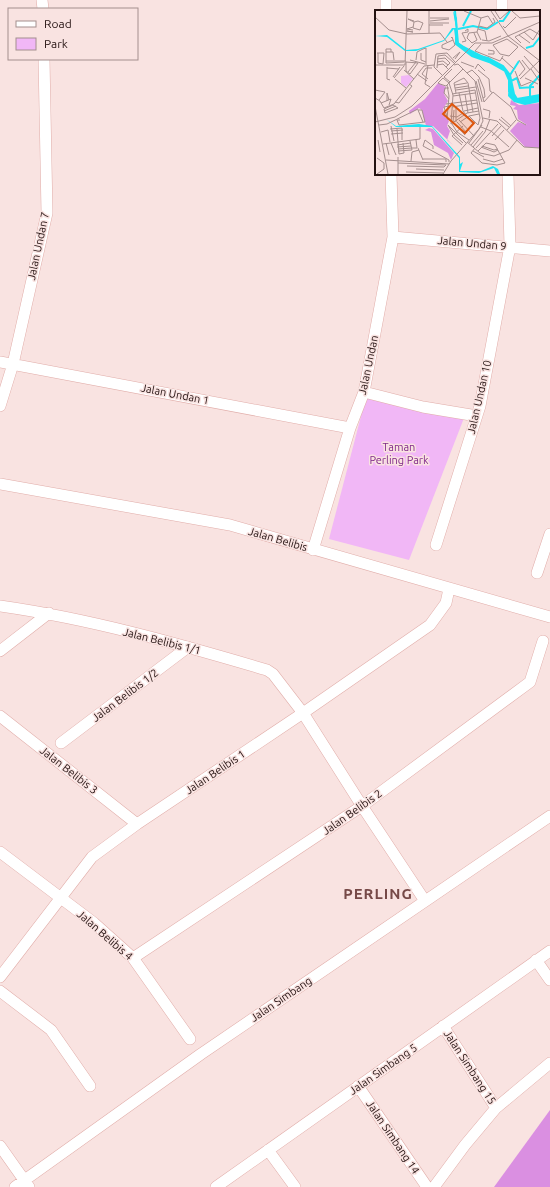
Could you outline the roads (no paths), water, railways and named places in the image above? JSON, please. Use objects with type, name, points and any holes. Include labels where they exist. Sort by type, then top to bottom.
[{"type":"street","name":"Jalan Undan 7","points":[[0,406],[13,364],[47,213],[44,60]]},
{"type":"street","name":"Jalan Undan","points":[[314,550],[350,428],[364,392],[393,237],[391,175]]},
{"type":"street","name":"Jalan Undan 10","points":[[436,545],[477,416],[510,246],[508,175]]},
{"type":"street","name":"Jalan Undan 9","points":[[393,237],[510,246],[550,251]]},
{"type":"street","name":"Jalan Undan 1","points":[[0,362],[350,428]]},
{"type":"street","points":[[364,392],[423,406],[477,416]]},
{"type":"street","name":"Jalan Belibis","points":[[0,484],[230,525],[550,617]]},
{"type":"street","points":[[537,573],[550,534]]},
{"type":"street","name":"Jalan Belibis 1","points":[[0,978],[92,857],[138,824],[303,714],[430,625],[446,603],[449,589]]},
{"type":"street","name":"Jalan Belibis 1/1","points":[[0,606],[49,613],[188,647],[267,670],[276,677],[303,714],[425,901]]},
{"type":"street","points":[[0,651],[49,613]]},
{"type":"street","name":"Jalan Belibis 2","points":[[133,958],[362,806],[530,682],[543,641]]},
{"type":"street","name":"Jalan Belibis 1/2","points":[[61,743],[188,647]]},
{"type":"street","name":"Jalan Belibis 3","points":[[0,716],[138,824]]},
{"type":"street","name":"Jalan Simbang","points":[[15,1187],[27,1183],[201,1054],[550,816]]},
{"type":"street","name":"Jalan Belibis 4","points":[[0,852],[94,923],[133,958],[190,1039]]},
{"type":"street","name":"Jalan Simbang 5","points":[[216,1187],[550,951]]},
{"type":"street","points":[[536,960],[550,980]]},
{"type":"street","points":[[0,992],[51,1030],[90,1086]]},
{"type":"street","name":"Jalan Simbang 15","points":[[443,1026],[496,1108]]},
{"type":"street","points":[[434,1187],[465,1145],[496,1108],[550,1063]]},
{"type":"street","name":"Jalan Simbang 14","points":[[358,1086],[428,1187]]},
{"type":"street","points":[[0,1146],[27,1183]]},
{"type":"street","points":[[268,1150],[295,1187]]},
{"type":"district","name":"PERLING","points":[[378,893]]},
{"type":"park label","name":"Taman Perling Park","points":[[399,453]]}]
